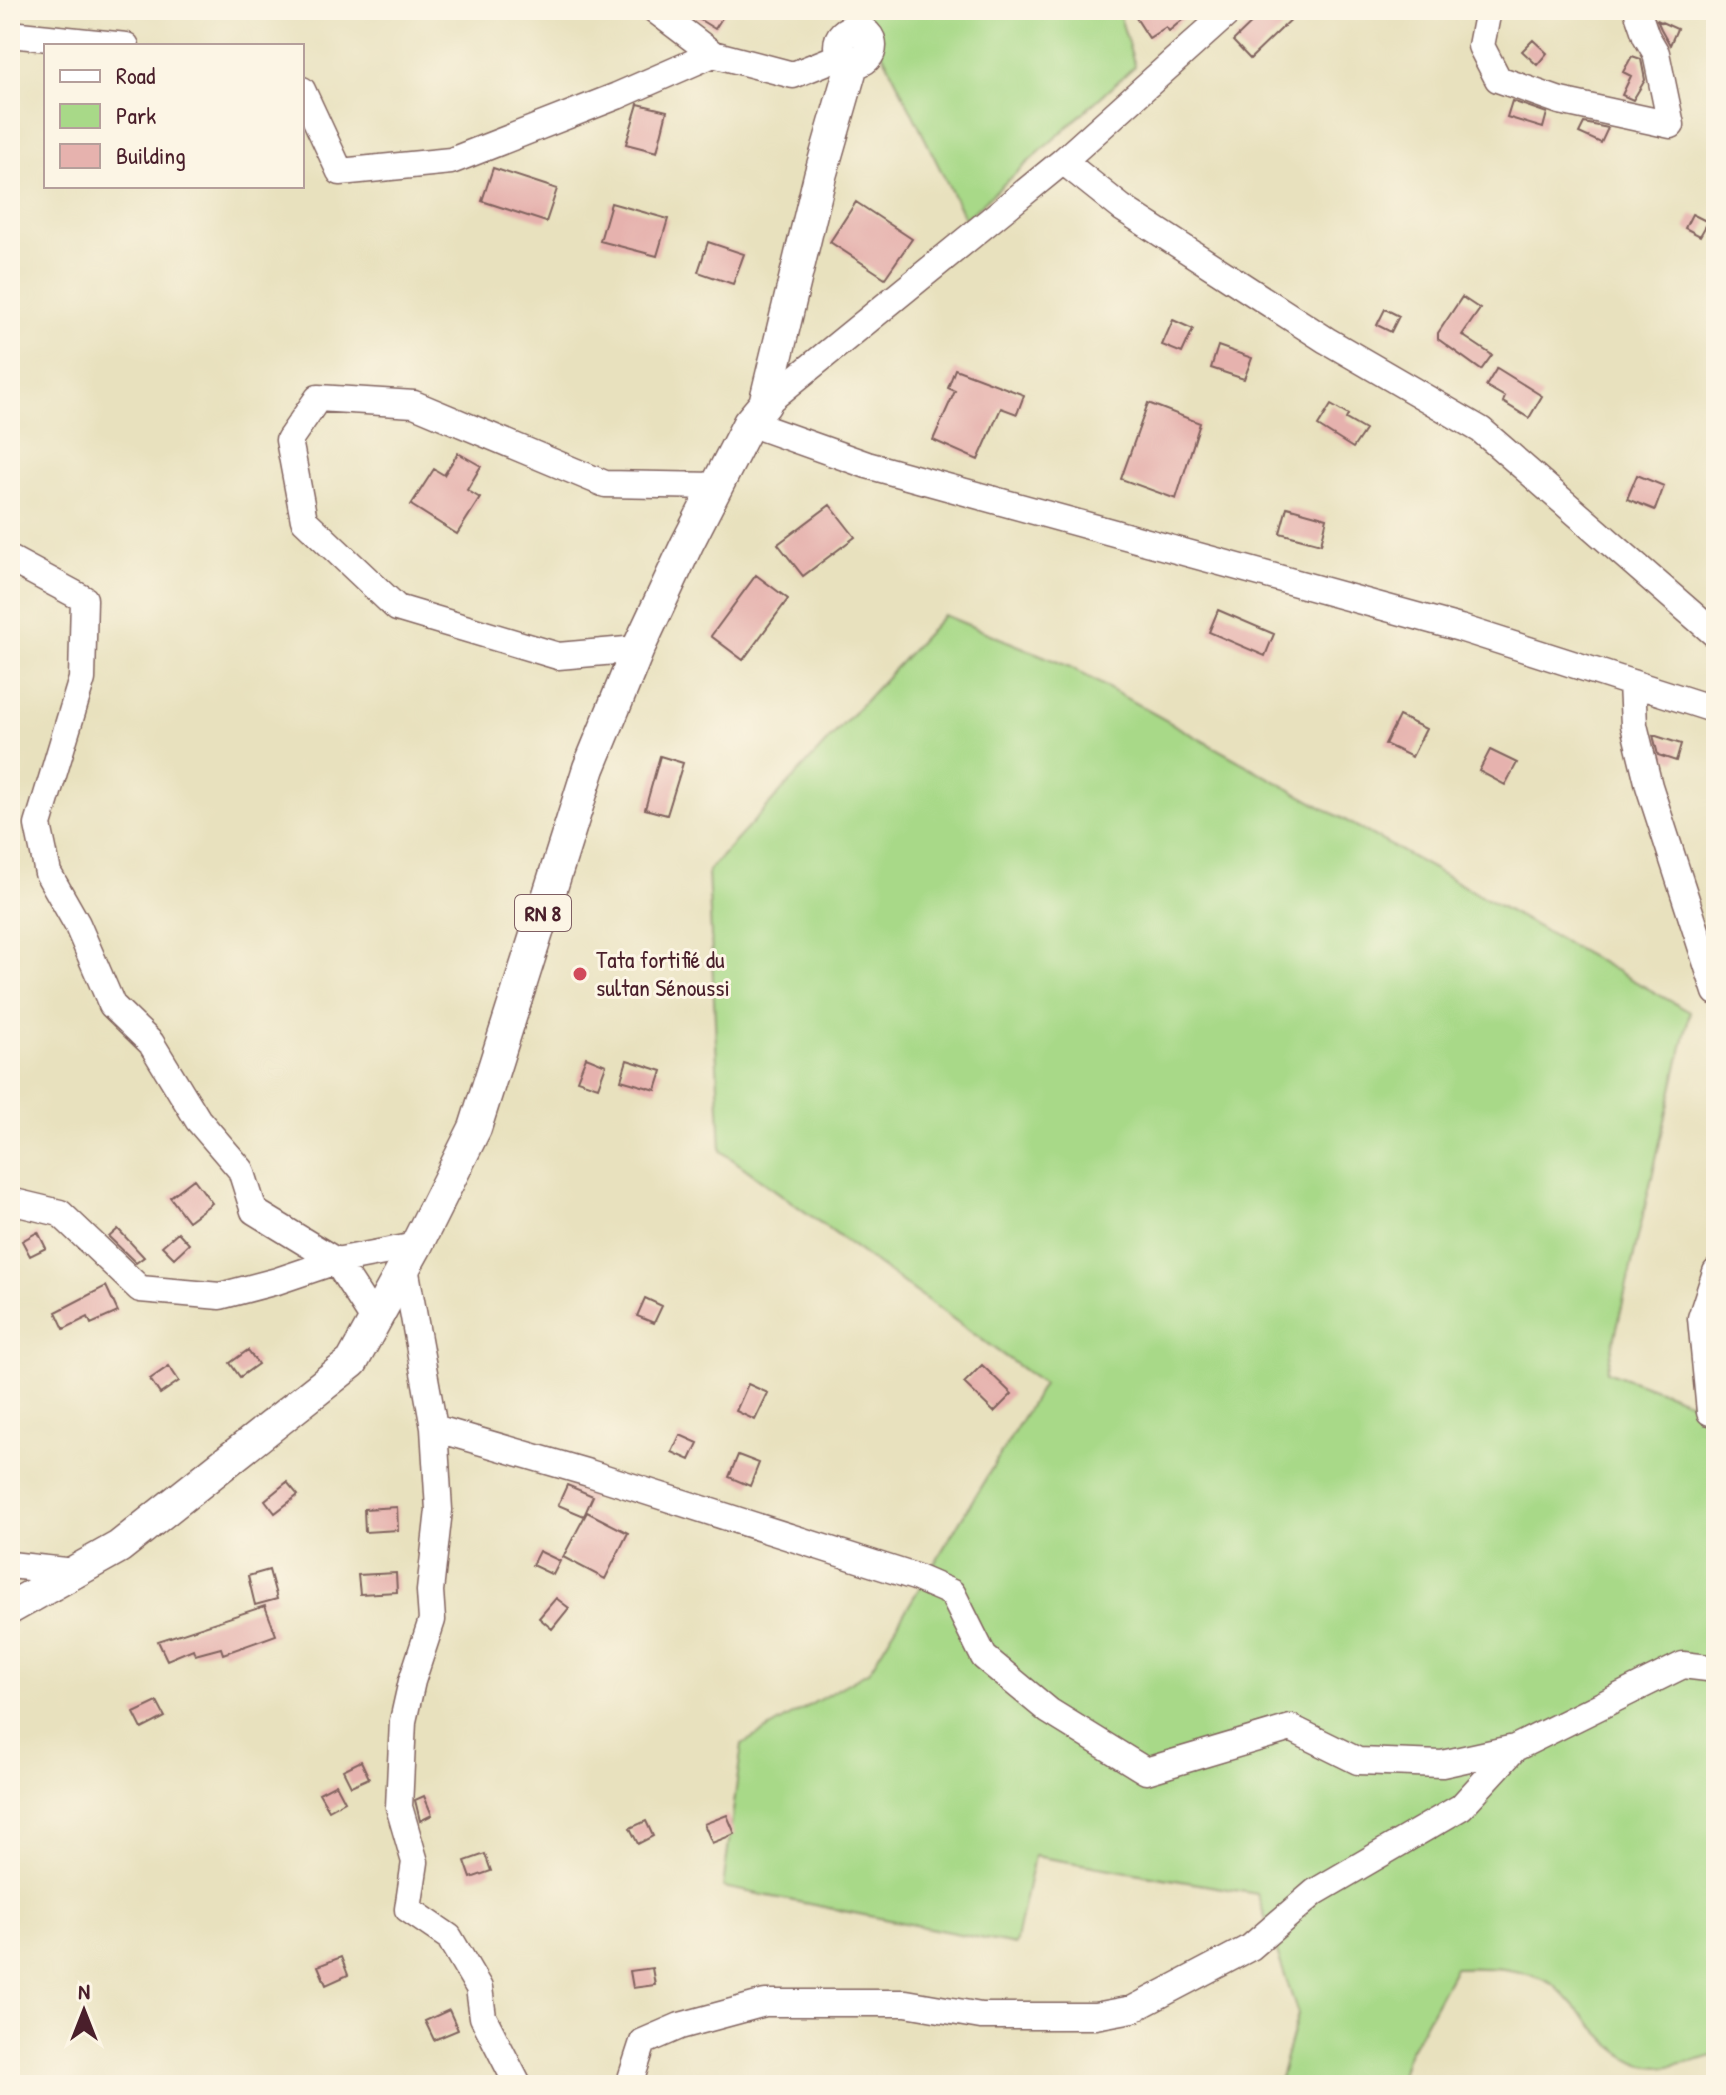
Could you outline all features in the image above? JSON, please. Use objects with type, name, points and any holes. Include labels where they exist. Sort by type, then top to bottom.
[{"type":"main road","name":"RN 8","points":[[10,1608],[119,1547],[352,1362],[410,1257],[475,1128],[589,768],[638,649],[716,486],[757,414],[820,176],[847,40]]},
{"type":"street","points":[[655,10],[713,54],[793,75],[847,40]]},
{"type":"street","points":[[1231,10],[1063,161],[757,414],[867,465],[1460,628],[1716,710]]},
{"type":"street","points":[[1488,10],[1481,46],[1498,79],[1560,101],[1671,125],[1656,53],[1637,10]]},
{"type":"street","points":[[10,34],[107,44]]},
{"type":"street","points":[[304,94],[340,172],[451,161],[617,96],[713,54]]},
{"type":"street","points":[[1063,161],[1122,208],[1301,323],[1481,430],[1716,635]]},
{"type":"street","points":[[638,649],[558,656],[397,608],[304,520],[289,440],[318,398],[414,404],[605,484],[716,486]]},
{"type":"street","points":[[10,559],[84,599],[82,679],[38,825],[48,873],[77,924],[112,1005],[151,1043],[198,1120],[241,1170],[254,1211],[336,1261],[375,1321]]},
{"type":"street","points":[[1632,683],[1634,725],[1649,786],[1716,992]]},
{"type":"street","points":[[10,1201],[60,1213],[140,1289],[220,1296],[336,1261],[410,1257],[434,1428],[439,1510],[430,1591],[432,1620],[403,1721],[399,1807],[415,1862],[408,1909],[449,1937],[479,1988],[483,2017],[518,2085]]},
{"type":"street","points":[[1710,1412],[1701,1318],[1716,1272]]},
{"type":"street","points":[[434,1428],[915,1577],[952,1593],[984,1657],[1049,1711],[1146,1771],[1291,1728],[1358,1761],[1442,1764],[1515,1748],[1683,1665],[1716,1669]]},
{"type":"street","points":[[10,1565],[74,1572]]},
{"type":"street","points":[[629,2085],[643,2042],[680,2026],[765,2003],[895,2002],[981,2016],[1095,2016],[1133,2009],[1251,1947],[1315,1892],[1461,1807],[1515,1748]]},
{"type":"path","points":[[1710,1412],[1716,1640]]},
{"type":"green space","points":[[861,10],[1118,10],[1135,66],[965,219]]},
{"type":"green space","points":[[944,615],[1070,667],[1690,1012],[1607,1371],[1716,1411],[1716,2055],[1668,2066],[1638,2063],[1625,2056],[1552,1984],[1516,1971],[1455,1968],[1406,2058],[1398,2085],[1278,2085],[1298,2014],[1257,1894],[1034,1856],[1015,1945],[723,1887],[742,1744],[869,1671],[1043,1384],[721,1151],[708,871]]},
{"type":"building","points":[[684,10],[727,10],[715,29]]},
{"type":"building","points":[[1131,10],[1194,10],[1169,31],[1166,27],[1149,38]]},
{"type":"building","points":[[1265,10],[1301,10],[1250,59],[1233,41]]},
{"type":"building","points":[[1657,20],[1677,29],[1670,45],[1661,29]]},
{"type":"building","points":[[1533,40],[1547,53],[1537,65],[1522,51]]},
{"type":"building","points":[[1632,56],[1641,59],[1645,80],[1633,100],[1622,95],[1631,76],[1623,72]]},
{"type":"building","points":[[1512,101],[1547,113],[1543,128],[1507,117]]},
{"type":"building","points":[[638,104],[667,111],[657,152],[626,144]]},
{"type":"building","points":[[1584,123],[1608,128],[1601,143],[1579,133]]},
{"type":"building","points":[[493,168],[557,189],[546,222],[482,201]]},
{"type":"building","points":[[856,202],[912,239],[885,278],[830,242]]},
{"type":"building","points":[[611,203],[668,219],[657,256],[600,241]]},
{"type":"building","points":[[1692,214],[1708,222],[1700,236],[1685,228]]},
{"type":"building","points":[[708,242],[744,254],[733,284],[698,272]]},
{"type":"building","points":[[1462,297],[1480,309],[1462,335],[1492,355],[1481,370],[1438,339],[1438,333]]},
{"type":"building","points":[[1385,309],[1399,316],[1391,332],[1377,325]]},
{"type":"building","points":[[1173,320],[1193,329],[1182,353],[1162,345]]},
{"type":"building","points":[[1218,346],[1252,358],[1244,379],[1211,368]]},
{"type":"building","points":[[1497,368],[1542,396],[1529,418],[1503,402],[1505,397],[1486,386]]},
{"type":"building","points":[[955,369],[1024,395],[1017,414],[1001,408],[978,460],[933,440],[955,391],[948,388]]},
{"type":"building","points":[[1148,403],[1200,423],[1176,499],[1121,479]]},
{"type":"building","points":[[1331,405],[1365,430],[1353,448],[1318,426]]},
{"type":"building","points":[[458,453],[481,466],[467,490],[480,498],[457,534],[411,505],[434,469],[444,475]]},
{"type":"building","points":[[1637,475],[1664,486],[1655,510],[1627,499]]},
{"type":"building","points":[[830,505],[855,537],[803,576],[778,544]]},
{"type":"building","points":[[1287,507],[1327,518],[1321,544],[1280,533]]},
{"type":"building","points":[[756,575],[788,599],[743,660],[711,636]]},
{"type":"building","points":[[1218,610],[1274,634],[1265,656],[1209,632]]},
{"type":"building","points":[[1399,716],[1426,729],[1412,757],[1385,744]]},
{"type":"building","points":[[1653,735],[1681,744],[1676,761],[1658,755]]},
{"type":"building","points":[[1490,750],[1517,763],[1505,785],[1479,771]]},
{"type":"building","points":[[660,756],[683,763],[667,815],[645,809]]},
{"type":"building","points":[[586,1057],[606,1065],[598,1087],[577,1080]]},
{"type":"building","points":[[627,1060],[662,1071],[656,1090],[621,1080]]},
{"type":"building","points":[[194,1179],[212,1203],[188,1221],[170,1197]]},
{"type":"building","points":[[118,1229],[144,1257],[136,1263],[109,1237]]},
{"type":"building","points":[[38,1232],[46,1248],[30,1256],[22,1241]]},
{"type":"building","points":[[178,1232],[189,1244],[174,1258],[162,1246]]},
{"type":"building","points":[[106,1286],[118,1312],[91,1324],[88,1317],[64,1329],[56,1312]]},
{"type":"building","points":[[645,1298],[662,1306],[654,1323],[637,1316]]},
{"type":"building","points":[[248,1350],[258,1364],[240,1377],[230,1363]]},
{"type":"building","points":[[982,1365],[1012,1394],[994,1412],[964,1383]]},
{"type":"building","points":[[169,1366],[179,1381],[160,1394],[150,1379]]},
{"type":"building","points":[[748,1384],[768,1393],[755,1420],[736,1411]]},
{"type":"building","points":[[680,1435],[698,1443],[690,1460],[672,1452]]},
{"type":"building","points":[[738,1455],[759,1463],[750,1486],[729,1477]]},
{"type":"building","points":[[287,1482],[298,1495],[275,1513],[265,1500]]},
{"type":"building","points":[[567,1485],[593,1496],[584,1516],[558,1505]]},
{"type":"building","points":[[397,1507],[398,1530],[365,1532],[364,1509]]},
{"type":"building","points":[[587,1512],[628,1533],[605,1579],[563,1557]]},
{"type":"building","points":[[539,1551],[560,1561],[553,1575],[532,1565]]},
{"type":"building","points":[[269,1570],[277,1599],[255,1605],[248,1576]]},
{"type":"building","points":[[396,1573],[397,1592],[360,1594],[358,1575]]},
{"type":"building","points":[[556,1598],[569,1608],[552,1629],[539,1618]]},
{"type":"building","points":[[265,1606],[276,1635],[223,1654],[221,1648],[195,1655],[193,1649],[167,1660],[158,1641]]},
{"type":"building","points":[[157,1702],[165,1717],[142,1729],[134,1713]]},
{"type":"building","points":[[361,1761],[369,1778],[351,1786],[343,1770]]},
{"type":"building","points":[[336,1784],[345,1801],[329,1810],[319,1793]]},
{"type":"building","points":[[424,1796],[432,1815],[420,1821],[415,1800]]},
{"type":"building","points":[[727,1815],[735,1834],[712,1843],[704,1824]]},
{"type":"building","points":[[646,1821],[653,1836],[638,1844],[630,1828]]},
{"type":"building","points":[[485,1854],[491,1871],[471,1878],[465,1861]]},
{"type":"building","points":[[341,1957],[348,1975],[326,1985],[318,1966]]},
{"type":"building","points":[[652,1968],[655,1985],[633,1988],[630,1971]]},
{"type":"building","points":[[449,2010],[458,2030],[434,2040],[425,2021]]},
{"type":"place","name":"Tata fortifié du sultan Sénoussi","points":[[580,974]]}]
